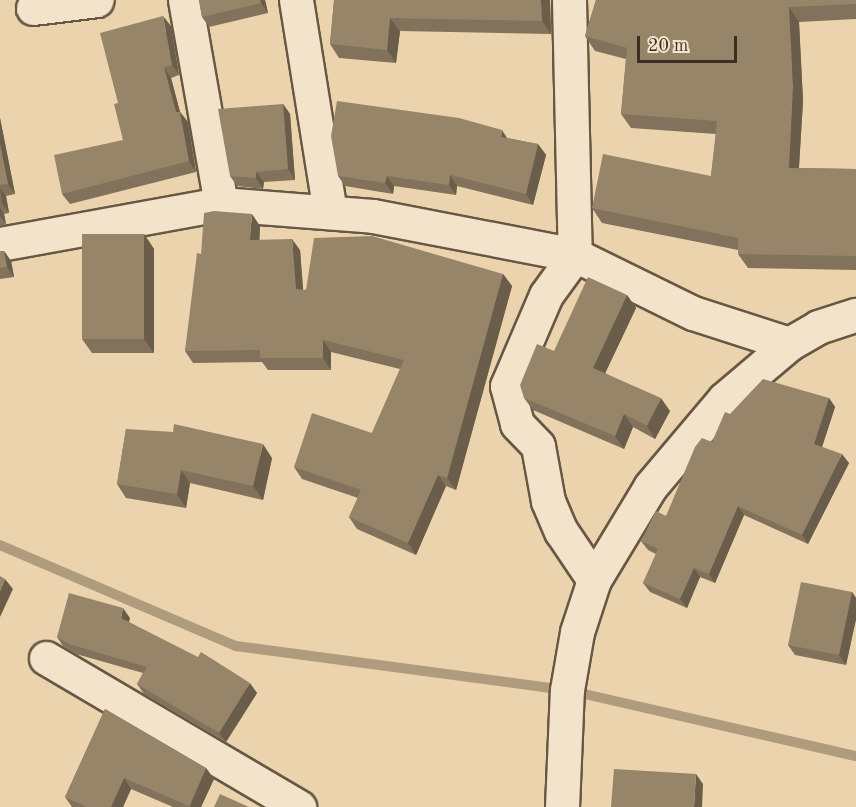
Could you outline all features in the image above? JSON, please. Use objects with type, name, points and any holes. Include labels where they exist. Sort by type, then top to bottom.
[{"type":"street","points":[[33,8],[97,0]]},
{"type":"street","points":[[185,0],[221,204]]},
{"type":"street","points":[[296,0],[330,212]]},
{"type":"street","points":[[569,0],[575,255],[546,296],[507,386],[517,424],[538,446],[548,501],[561,531],[594,580]]},
{"type":"street","points":[[0,244],[221,204],[373,216],[575,255],[693,313],[789,344]]},
{"type":"street","points":[[562,807],[567,690],[577,632],[594,580],[650,488],[724,399],[789,344],[818,327],[856,315]]},
{"type":"street","points":[[46,658],[299,807]]},
{"type":"building","points":[[199,0],[260,0],[261,3],[202,17]]},
{"type":"building","points":[[334,0],[541,0],[542,21],[390,18],[387,50],[330,44]]},
{"type":"building","points":[[596,0],[856,0],[856,4],[789,7],[793,87],[789,168],[856,169],[856,256],[738,254],[738,238],[592,208],[603,154],[711,176],[717,121],[621,114],[627,48],[585,36]]},
{"type":"building","points":[[163,16],[172,65],[164,67],[176,112],[180,112],[189,161],[62,194],[54,155],[123,140],[114,104],[118,103],[100,33]]},
{"type":"building","points":[[337,101],[459,118],[502,130],[501,137],[538,144],[526,194],[450,175],[449,185],[387,176],[385,183],[338,176],[331,136]]},
{"type":"building","points":[[283,104],[288,169],[256,172],[256,178],[230,176],[218,109]]},
{"type":"building","points":[[0,144],[8,184],[0,185]]},
{"type":"building","points":[[214,211],[252,214],[250,240],[292,239],[296,289],[306,290],[314,238],[372,236],[503,274],[447,478],[438,475],[408,543],[349,517],[361,490],[294,467],[312,413],[372,433],[404,360],[323,340],[323,358],[260,358],[260,350],[185,351],[197,253],[201,254],[204,213]]},
{"type":"building","points":[[82,234],[144,234],[144,339],[82,339]]},
{"type":"building","points":[[0,251],[4,251],[7,267],[0,268]]},
{"type":"building","points":[[588,277],[627,295],[593,368],[661,398],[647,426],[624,414],[615,436],[524,398],[520,385],[537,344],[554,351]]},
{"type":"building","points":[[763,379],[829,398],[814,444],[842,454],[802,535],[738,506],[709,574],[694,568],[680,599],[643,583],[658,549],[641,541],[656,511],[666,516],[695,447],[702,438],[712,442],[725,412],[730,414]]},
{"type":"building","points":[[174,424],[263,444],[253,486],[181,470],[177,494],[117,484],[126,429],[173,432]]},
{"type":"building","points":[[0,576],[5,579],[0,591]]},
{"type":"building","points":[[801,582],[852,592],[839,655],[788,645]]},
{"type":"building","points":[[69,593],[123,608],[121,618],[198,657],[201,652],[250,683],[219,733],[137,684],[147,667],[69,644],[57,637]]},
{"type":"building","points":[[105,709],[206,768],[189,806],[124,778],[111,807],[87,807],[65,797]]},
{"type":"building","points":[[614,769],[696,774],[694,807],[611,807]]},
{"type":"building","points":[[220,794],[249,807],[214,807]]},
{"type":"waterway","points":[[0,545],[236,646],[567,690],[856,756]]}]
